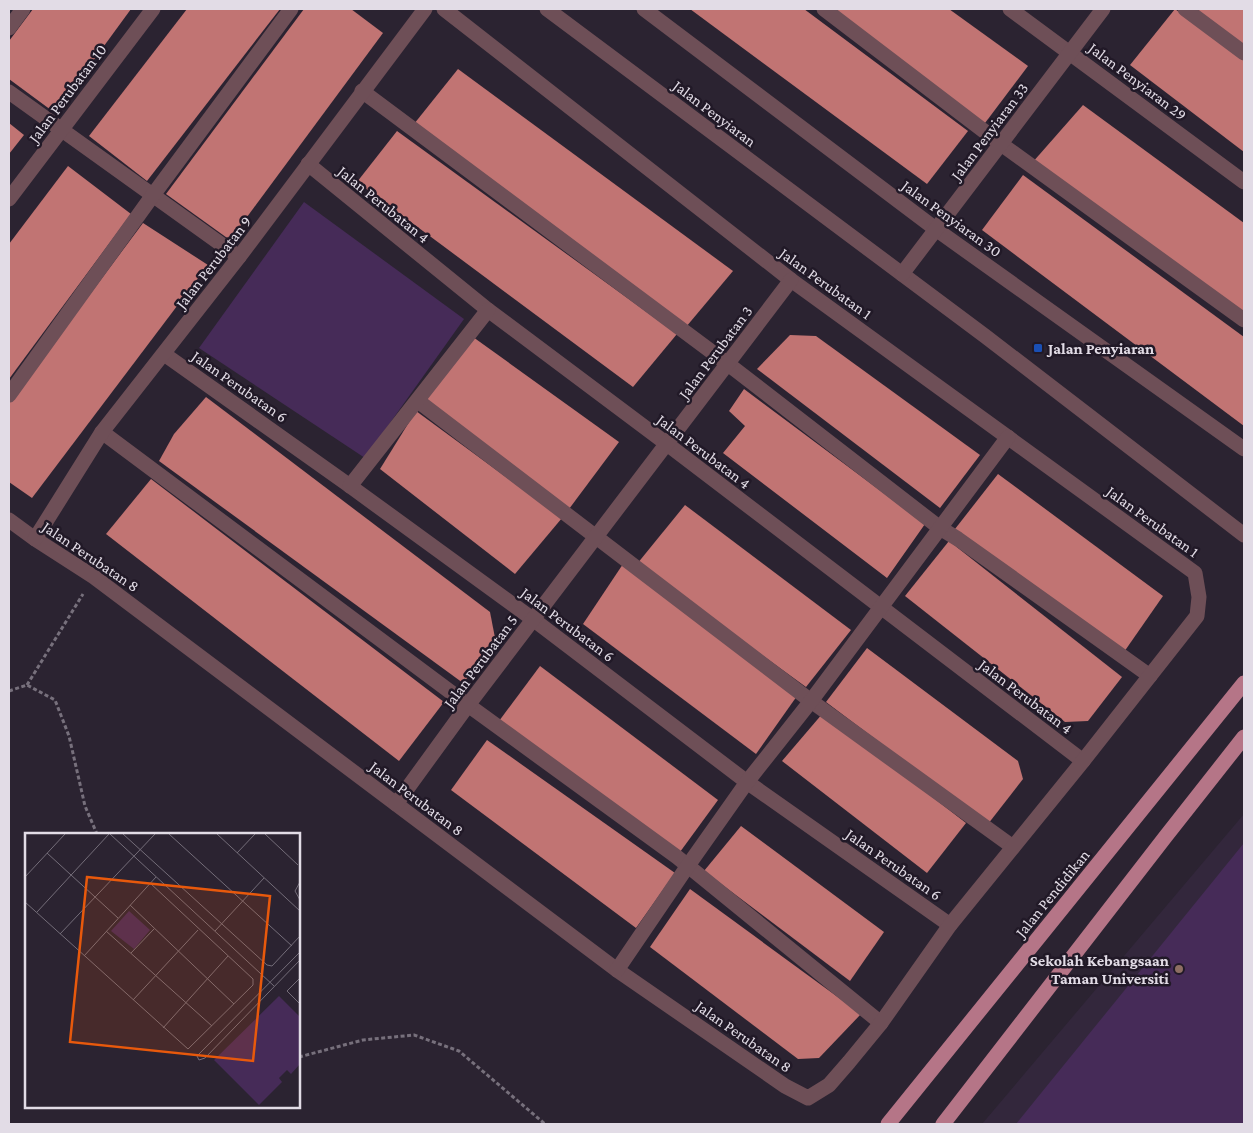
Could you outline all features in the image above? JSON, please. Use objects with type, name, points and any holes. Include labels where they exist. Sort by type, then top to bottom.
[{"type":"main road","name":"Jalan Pendidikan","points":[[888,1124],[1244,683]]},
{"type":"main road","points":[[942,1124],[1244,738]]},
{"type":"street","points":[[9,28],[23,9]]},
{"type":"street","name":"Jalan Perubatan 10","points":[[9,199],[153,9]]},
{"type":"street","points":[[9,395],[153,195],[291,9]]},
{"type":"street","name":"Jalan Perubatan 9","points":[[35,539],[102,432],[239,257],[424,9]]},
{"type":"street","name":"Jalan Perubatan 1","points":[[444,9],[792,280],[1195,573],[1199,597],[1197,616],[1150,676]]},
{"type":"street","name":"Jalan Penyiaran","points":[[548,9],[902,274],[1244,535]]},
{"type":"street","name":"Jalan Penyiaran 30","points":[[644,9],[937,230],[1244,449]]},
{"type":"street","points":[[824,9],[1001,144],[1244,320]]},
{"type":"street","name":"Jalan Penyiaran 29","points":[[1010,9],[1244,182]]},
{"type":"street","name":"Jalan Penyiaran 33","points":[[902,274],[1103,9]]},
{"type":"street","points":[[1185,9],[1244,53]]},
{"type":"street","points":[[102,432],[468,705],[677,857],[881,1023],[950,925],[1150,676],[940,528],[728,364],[362,91]]},
{"type":"street","points":[[9,92],[239,257]]},
{"type":"street","name":"Jalan Perubatan 4","points":[[308,164],[488,310],[667,444],[1082,761]]},
{"type":"street","name":"Jalan Perubatan 3","points":[[667,444],[792,280]]},
{"type":"street","points":[[350,486],[488,310]]},
{"type":"street","name":"Jalan Perubatan 6","points":[[164,354],[534,620],[747,782],[950,925]]},
{"type":"street","points":[[418,401],[596,538],[802,692],[811,701],[1013,848]]},
{"type":"street","points":[[618,970],[747,782],[811,701],[1008,437]]},
{"type":"street","name":"Jalan Perubatan 5","points":[[396,804],[468,705],[667,444]]},
{"type":"street","name":"Jalan Perubatan 8","points":[[9,520],[35,539],[94,576],[618,970],[785,1086],[808,1098],[829,1084],[881,1023]]},
{"type":"path","points":[[9,691],[28,685],[94,576]]},
{"type":"path","points":[[28,685],[55,700],[69,736],[85,806],[97,833]]},
{"type":"path","points":[[300,1057],[363,1040],[414,1035],[459,1051],[545,1124]]},
{"type":"shaded area","points":[[304,202],[464,319],[365,458],[199,348]]},
{"type":"shaded area","name":"Sekolah Kebangsaan Taman Universiti","points":[[1244,814],[1244,1124],[982,1124]]},
{"type":"shaded area","name":"Sekolah Kebangsaan Taman Universiti","points":[[1244,843],[1244,1124],[1016,1124]]},
{"type":"building","points":[[33,9],[131,9],[55,113],[9,79],[9,41]]},
{"type":"building","points":[[187,9],[280,9],[147,181],[89,136]]},
{"type":"building","points":[[304,9],[351,9],[383,33],[230,240],[166,194]]},
{"type":"building","points":[[690,9],[804,9],[968,131],[927,184]]},
{"type":"building","points":[[827,9],[949,9],[1028,66],[982,127]]},
{"type":"building","points":[[1175,9],[1244,61],[1244,152],[1130,65]]},
{"type":"building","points":[[1192,9],[1244,9],[1244,47]]},
{"type":"building","points":[[458,69],[733,271],[686,327],[414,124]]},
{"type":"building","points":[[1083,105],[1244,223],[1244,317],[1032,163]]},
{"type":"building","points":[[9,123],[24,135],[9,154]]},
{"type":"building","points":[[397,131],[677,334],[633,387],[357,182]]},
{"type":"building","points":[[68,166],[131,214],[9,379],[9,244]]},
{"type":"building","points":[[1023,175],[1244,337],[1244,426],[982,230]]},
{"type":"building","points":[[143,223],[208,265],[32,498],[9,482],[9,403]]},
{"type":"building","points":[[790,335],[816,336],[980,455],[940,508],[757,369]]},
{"type":"building","points":[[473,337],[619,442],[569,509],[426,399]]},
{"type":"building","points":[[744,389],[925,524],[887,578],[723,453],[745,426],[729,411]]},
{"type":"building","points":[[206,397],[490,612],[496,643],[463,683],[159,461],[174,434]]},
{"type":"building","points":[[416,411],[562,518],[515,574],[380,469]]},
{"type":"building","points":[[998,474],[1163,596],[1124,652],[955,529]]},
{"type":"building","points":[[151,479],[444,702],[399,761],[106,534]]},
{"type":"building","points":[[685,505],[851,630],[806,687],[637,564]]},
{"type":"building","points":[[949,541],[1122,677],[1088,721],[1065,722],[905,596]]},
{"type":"building","points":[[623,564],[797,696],[756,754],[583,624]]},
{"type":"building","points":[[867,648],[1018,761],[1023,779],[988,824],[826,702]]},
{"type":"building","points":[[540,666],[718,800],[680,852],[499,721]]},
{"type":"building","points":[[823,713],[966,823],[927,873],[782,761]]},
{"type":"building","points":[[487,740],[675,873],[636,928],[451,790]]},
{"type":"building","points":[[741,826],[884,932],[850,981],[704,871]]},
{"type":"building","points":[[690,889],[861,1014],[819,1058],[798,1059],[650,947]]},
{"type":"place","name":"Jalan Penyiaran","points":[[1038,348]]},
{"type":"place","name":"Sekolah Kebangsaan Taman Universiti","points":[[1179,969]]}]
